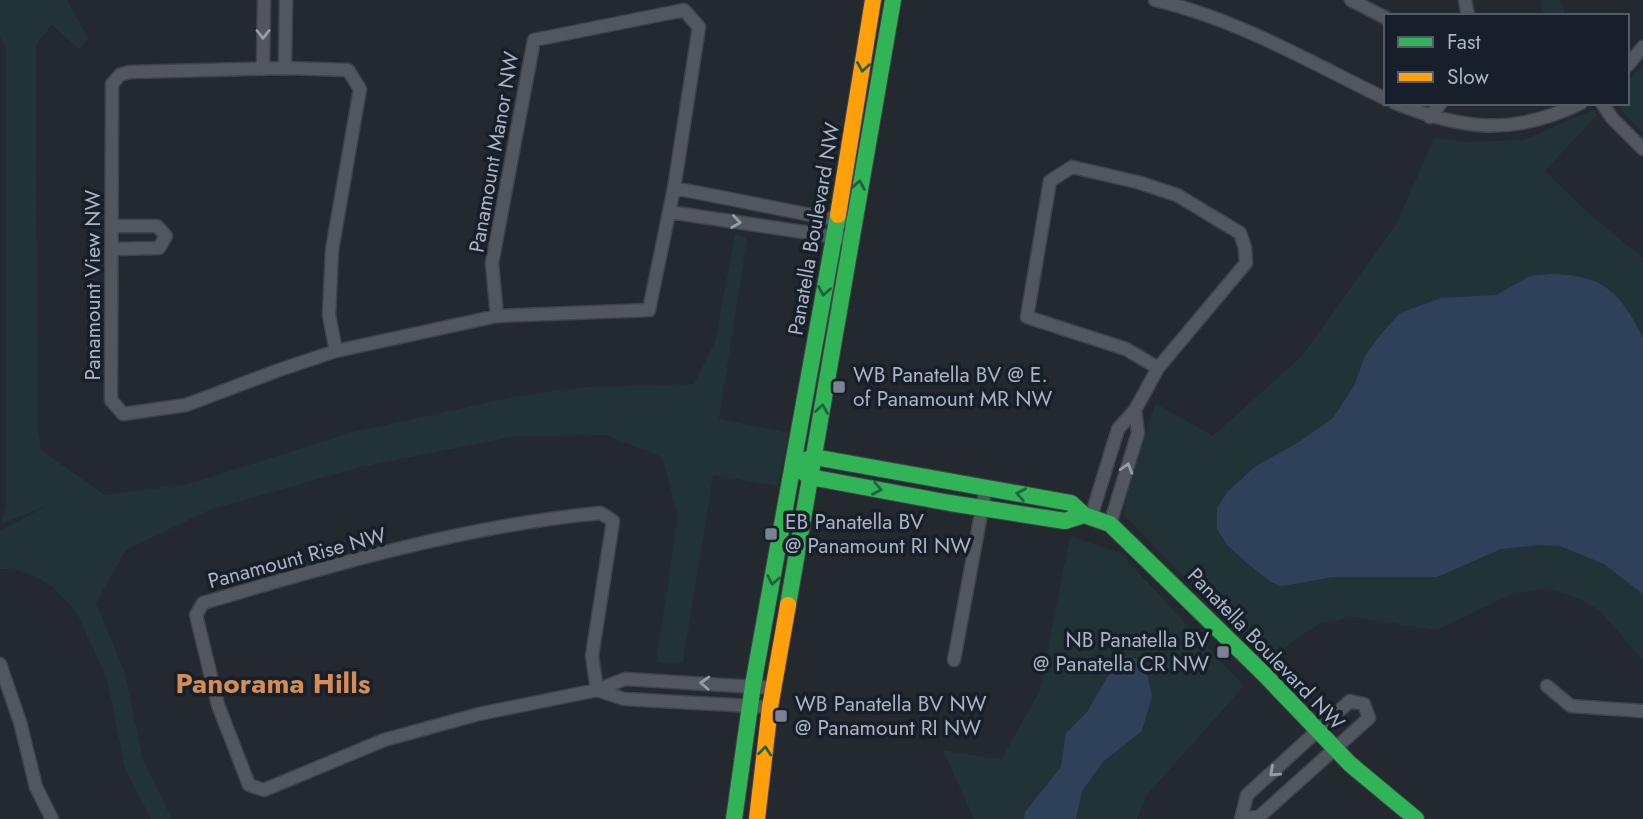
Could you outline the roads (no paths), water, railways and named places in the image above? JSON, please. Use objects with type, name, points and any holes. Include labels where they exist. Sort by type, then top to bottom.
[{"type":"street","points":[[263,69],[264,0]]},
{"type":"street","points":[[285,68],[286,0]]},
{"type":"street","name":"Panatella Boulevard NW","points":[[757,819],[770,707],[814,457],[873,0]]},
{"type":"street","name":"Panatella Boulevard NW","points":[[734,819],[753,685],[794,465],[893,0]]},
{"type":"street","points":[[1155,0],[1212,17],[1257,35],[1384,98]]},
{"type":"street","points":[[1351,0],[1384,17]]},
{"type":"street","name":"Panamount Manor NW","points":[[684,10],[699,27],[674,188],[649,310],[497,316],[492,263],[534,40],[684,10]]},
{"type":"street","points":[[1629,64],[1643,47]]},
{"type":"street","name":"Panamount View NW","points":[[336,351],[329,315],[332,250],[360,89],[348,70],[285,68],[130,72],[120,75],[112,84],[111,400],[123,414],[186,405],[336,351],[497,316]]},
{"type":"street","points":[[1400,105],[1430,117],[1489,127],[1517,125],[1577,105]]},
{"type":"street","points":[[1429,105],[1430,117]]},
{"type":"street","points":[[1430,117],[1439,105]]},
{"type":"street","points":[[1603,105],[1612,118],[1643,149]]},
{"type":"street","points":[[1087,516],[1118,429],[1135,411],[1158,368],[1246,263],[1240,233],[1177,195],[1137,182],[1072,167],[1050,181],[1027,317],[1126,349],[1158,368]]},
{"type":"street","points":[[674,188],[843,229]]},
{"type":"street","points":[[669,212],[843,229]]},
{"type":"street","points":[[113,226],[157,226],[166,236],[159,248],[113,249]]},
{"type":"street","points":[[1110,524],[1138,433],[1135,411]]},
{"type":"street","points":[[794,465],[814,457]]},
{"type":"street","name":"Panatella Boulevard NW","points":[[814,457],[1071,503],[1087,516],[1110,524],[1256,666],[1334,748],[1416,819]]},
{"type":"street","name":"Panatella Boulevard NW","points":[[794,465],[810,477],[982,508],[1065,521],[1087,516]]},
{"type":"street","points":[[954,660],[986,487]]},
{"type":"street","name":"Panamount Rise NW","points":[[597,690],[592,656],[613,521],[601,513],[550,518],[326,567],[203,603],[196,615],[218,705],[249,785],[264,790],[384,740],[479,714],[597,690],[625,679],[773,688]]},
{"type":"street","points":[[0,664],[20,722],[36,787],[52,819]]},
{"type":"street","points":[[1547,686],[1572,706],[1643,710]]},
{"type":"street","name":"Panamount Rise NW","points":[[597,690],[624,699],[770,707]]},
{"type":"street","points":[[1350,701],[1364,704],[1369,718],[1334,748],[1260,816],[1242,819],[1247,795],[1350,701]]},
{"type":"water","points":[[1551,274],[1584,278],[1608,289],[1626,309],[1643,338],[1643,594],[1604,564],[1560,546],[1501,549],[1437,577],[1333,577],[1282,586],[1271,582],[1228,546],[1217,529],[1217,508],[1228,491],[1256,466],[1299,442],[1333,418],[1354,386],[1365,356],[1400,313],[1441,298],[1496,295],[1530,276]]},
{"type":"water","points":[[1120,655],[1144,661],[1152,696],[1142,731],[1104,761],[1082,791],[1076,819],[1024,819],[1025,812],[1061,767],[1066,733],[1087,712]]},
{"type":"place","name":"WB Panatella BV @ E. of Panamount MR NW","points":[[839,387]]},
{"type":"place","name":"EB Panatella BV @ Panamount RI NW","points":[[771,534]]},
{"type":"place","name":"NB Panatella BV @ Panatella CR NW","points":[[1223,652]]},
{"type":"place","name":"WB Panatella BV NW @ Panamount RI NW","points":[[781,716]]},
{"type":"district","name":"Panorama Hills","points":[[273,683]]}]
